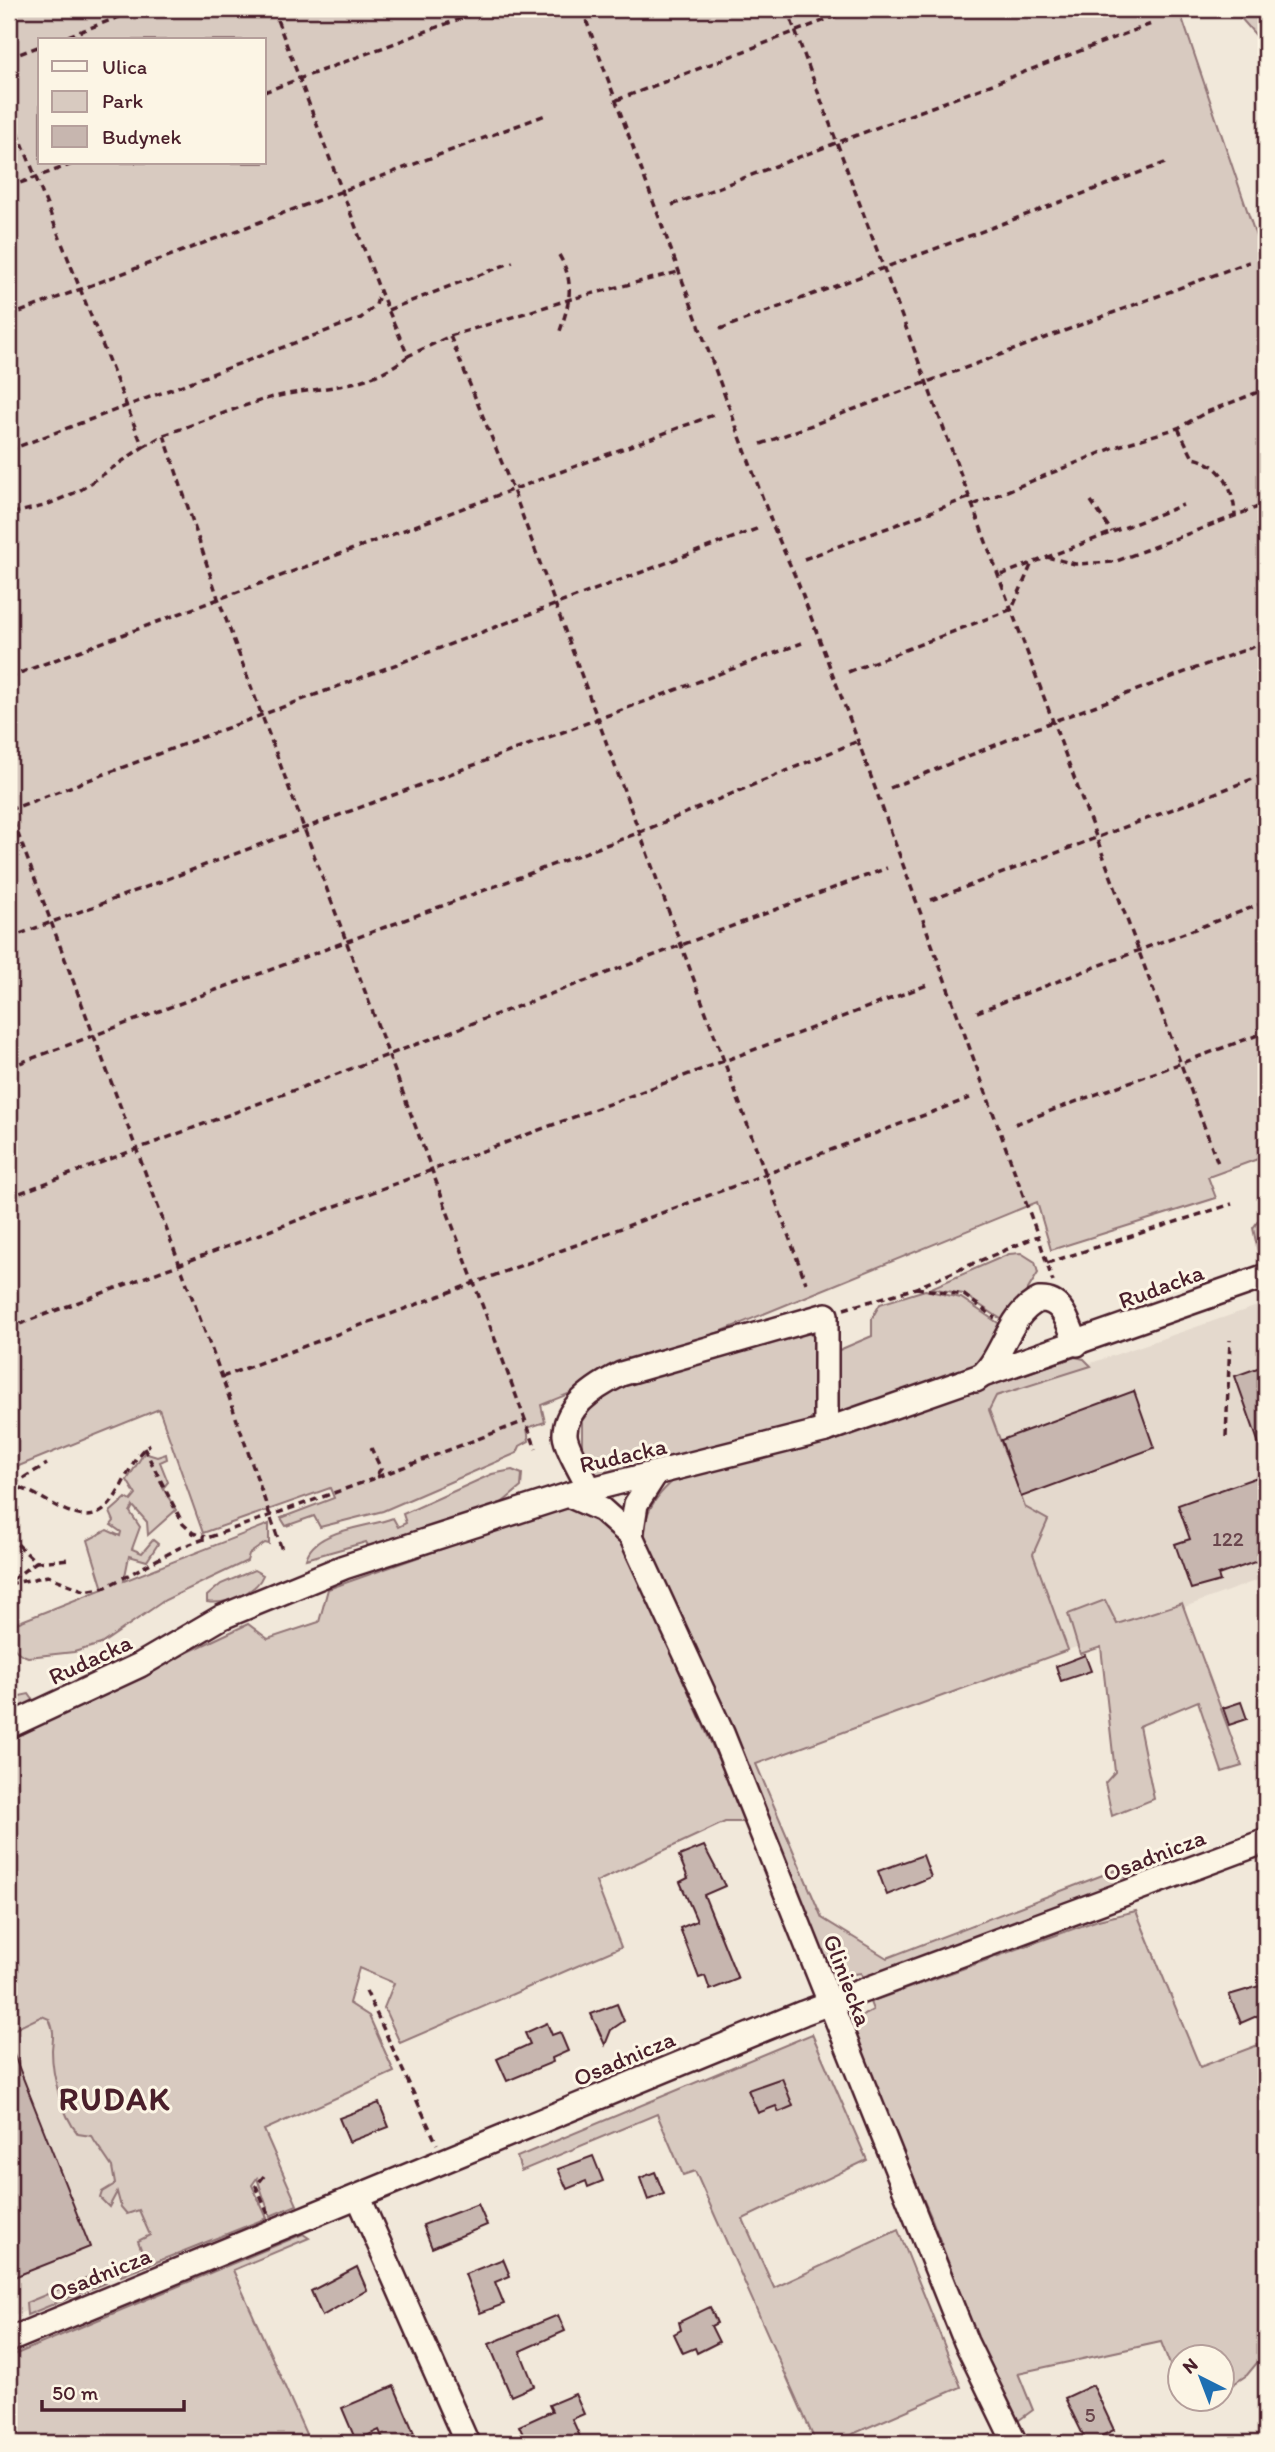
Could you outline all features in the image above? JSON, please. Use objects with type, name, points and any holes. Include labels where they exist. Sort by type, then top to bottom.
[{"type":"street","name":"Rudacka","points":[[9,1726],[129,1671],[222,1617],[268,1596],[405,1546],[579,1492],[827,1430],[1077,1345],[1266,1276]]},
{"type":"street","points":[[975,1380],[987,1370],[1011,1329],[1035,1302],[1049,1300],[1060,1306],[1077,1345]]},
{"type":"street","points":[[579,1492],[565,1437],[569,1418],[579,1403],[606,1382],[621,1374],[826,1315],[827,1430]]},
{"type":"street","points":[[631,1536],[636,1504],[656,1473]]},
{"type":"street","name":"Gliniecka","points":[[579,1492],[631,1536],[722,1733],[966,2342],[1015,2443]]},
{"type":"street","name":"Osadnicza","points":[[9,2340],[830,2003],[1266,1841]]},
{"type":"street","points":[[359,2198],[467,2443]]},
{"type":"path","points":[[62,38],[141,9]]},
{"type":"path","points":[[273,9],[341,193],[408,356]]},
{"type":"path","points":[[266,91],[486,9]]},
{"type":"path","points":[[582,9],[773,526],[798,583],[858,741],[1038,1237],[1060,1306]]},
{"type":"path","points":[[787,9],[1219,1166]]},
{"type":"path","points":[[617,100],[854,9]]},
{"type":"path","points":[[672,205],[1154,23]]},
{"type":"path","points":[[9,58],[38,47]]},
{"type":"path","points":[[9,110],[143,447]]},
{"type":"path","points":[[9,316],[548,114]]},
{"type":"path","points":[[720,329],[1165,163]]},
{"type":"path","points":[[9,187],[72,164]]},
{"type":"path","points":[[559,255],[572,285],[571,299],[559,334]]},
{"type":"path","points":[[388,310],[513,262]]},
{"type":"path","points":[[761,444],[1249,262]]},
{"type":"path","points":[[9,514],[61,499],[96,482],[164,435],[264,400],[357,384],[380,375],[408,356],[450,336],[571,299],[678,272]]},
{"type":"path","points":[[9,450],[361,318],[376,306],[380,291]]},
{"type":"path","points":[[450,336],[513,491],[806,1283]]},
{"type":"path","points":[[973,505],[1115,447],[1178,428],[1208,412],[1266,389]]},
{"type":"path","points":[[9,677],[716,414]]},
{"type":"path","points":[[1178,428],[1193,457],[1204,460],[1224,478],[1233,499],[1235,516]]},
{"type":"path","points":[[164,435],[218,598],[536,1449]]},
{"type":"path","points":[[804,559],[968,498]]},
{"type":"path","points":[[1091,501],[1112,532]]},
{"type":"path","points":[[1047,557],[1075,564],[1114,562],[1266,504]]},
{"type":"path","points":[[1000,575],[1183,505]]},
{"type":"path","points":[[282,1550],[222,1377],[9,809],[759,528]]},
{"type":"path","points":[[848,672],[1012,609],[1032,563]]},
{"type":"path","points":[[890,788],[1054,721],[1266,642]]},
{"type":"path","points":[[9,938],[802,643]]},
{"type":"path","points":[[9,1067],[638,832],[858,741]]},
{"type":"path","points":[[931,900],[1266,774]]},
{"type":"path","points":[[9,1197],[887,868]]},
{"type":"path","points":[[976,1012],[1266,902]]},
{"type":"path","points":[[9,1328],[930,984]]},
{"type":"path","points":[[1015,1125],[1266,1032]]},
{"type":"path","points":[[222,1377],[970,1098]]},
{"type":"path","points":[[1047,1263],[1232,1204]]},
{"type":"path","points":[[826,1315],[916,1288],[1038,1237]]},
{"type":"path","points":[[916,1288],[964,1295],[1011,1329]]},
{"type":"path","points":[[1226,1437],[1230,1340]]},
{"type":"path","points":[[9,1583],[48,1576],[85,1591],[106,1587],[207,1537],[376,1478],[526,1421]]},
{"type":"path","points":[[10,1485],[68,1512],[81,1516],[96,1514],[112,1503],[133,1460],[150,1444]]},
{"type":"path","points":[[144,1448],[183,1524],[193,1534],[207,1537]]},
{"type":"path","points":[[372,1448],[381,1469],[376,1478]]},
{"type":"path","points":[[10,1485],[47,1464]]},
{"type":"path","points":[[9,1536],[36,1562]]},
{"type":"path","points":[[9,1583],[36,1562],[71,1559]]},
{"type":"path","points":[[366,1991],[445,2162]]},
{"type":"path","points":[[264,2176],[256,2186],[270,2220]]},
{"type":"shaded area","points":[[1266,1303],[1266,1577],[1068,1650],[1033,1554],[1025,1507],[989,1410],[995,1396]]},
{"type":"shaded area","points":[[65,2005],[164,2253],[9,2318],[9,2032]]},
{"type":"green space","points":[[9,9],[1179,9],[1266,266],[1266,1156],[1208,1177],[1216,1198],[1051,1250],[1037,1202],[541,1405],[545,1422],[527,1428],[529,1441],[520,1446],[517,1453],[383,1511],[320,1527],[314,1516],[286,1526],[281,1518],[334,1498],[330,1488],[203,1533],[159,1409],[9,1470]]},
{"type":"green space","points":[[1233,9],[1266,9],[1266,47]]},
{"type":"green space","points":[[1266,1210],[1266,1266],[1260,1261],[1253,1228]]},
{"type":"green space","points":[[1021,1253],[1035,1262],[1038,1273],[1007,1323],[963,1294],[931,1288],[1009,1254]]},
{"type":"green space","points":[[925,1290],[961,1298],[1004,1327],[979,1366],[841,1416],[836,1411],[837,1351],[872,1336],[872,1318],[880,1304]]},
{"type":"green space","points":[[805,1331],[814,1337],[821,1348],[816,1414],[807,1423],[595,1481],[582,1466],[582,1421],[604,1390]]},
{"type":"green space","points":[[1075,1357],[1084,1359],[1091,1366],[996,1396],[989,1410],[1025,1507],[1048,1520],[1033,1554],[1068,1650],[756,1764],[822,1918],[887,1958],[1126,1866],[1125,1888],[863,1978],[861,1973],[839,1976],[826,1962],[821,1964],[647,1556],[645,1532],[648,1513],[674,1480],[824,1442]]},
{"type":"green space","points":[[144,1453],[157,1457],[166,1454],[167,1459],[160,1462],[168,1482],[163,1488],[176,1510],[148,1535],[147,1522],[133,1506],[130,1512],[140,1527],[132,1549],[142,1553],[153,1540],[158,1544],[147,1561],[129,1556],[124,1581],[269,1524],[269,1544],[265,1543],[249,1554],[247,1561],[165,1600],[101,1644],[74,1652],[28,1657],[18,1652],[11,1642],[9,1626],[103,1589],[88,1540],[107,1530],[120,1536],[121,1532],[111,1525],[114,1521],[110,1512],[126,1498],[131,1501],[136,1495],[127,1480]]},
{"type":"green space","points":[[512,1470],[522,1474],[521,1487],[498,1506],[370,1549],[366,1542],[306,1559],[319,1541],[330,1535],[393,1518],[398,1527],[406,1523],[403,1514],[492,1474]]},
{"type":"green space","points":[[560,1507],[586,1512],[620,1537],[746,1822],[725,1822],[596,1882],[621,1947],[400,2043],[384,2008],[394,1983],[359,1968],[349,2003],[369,2016],[394,2072],[264,2130],[297,2205],[270,2216],[257,2178],[252,2185],[267,2218],[121,2276],[119,2264],[143,2254],[138,2241],[150,2235],[139,2210],[127,2214],[121,2207],[117,2192],[109,2207],[100,2198],[102,2192],[115,2184],[112,2167],[91,2136],[78,2134],[67,2116],[54,2072],[53,2031],[49,2019],[42,2016],[9,2032],[9,1736],[248,1624],[268,1639],[319,1622],[328,1589]]},
{"type":"green space","points":[[254,1570],[263,1575],[247,1592],[223,1602],[207,1602],[207,1596],[221,1584]]},
{"type":"green space","points":[[1105,1600],[1117,1624],[1182,1603],[1242,1766],[1222,1772],[1198,1701],[1139,1726],[1154,1799],[1112,1816],[1105,1783],[1115,1772],[1101,1647],[1080,1654],[1068,1614]]},
{"type":"green space","points":[[9,1680],[17,1682],[15,1692],[20,1696],[29,1694],[36,1704],[9,1718]]},
{"type":"green space","points":[[1136,1911],[1200,2067],[1266,2042],[1266,2352],[1247,2375],[1236,2382],[1236,2344],[1166,2344],[1166,2355],[1161,2342],[1018,2373],[1033,2410],[1011,2426],[931,2217],[850,2032],[859,2027],[862,2016],[873,2010],[870,2002],[1098,1920]]},
{"type":"green space","points":[[812,2034],[867,2160],[743,2219],[774,2288],[898,2230],[961,2387],[832,2443],[816,2443],[695,2171],[683,2175],[657,2114],[521,2171],[517,2157]]},
{"type":"green space","points":[[303,2234],[309,2238],[233,2270],[310,2443],[9,2443],[9,2357]]},
{"type":"green space","points":[[98,2273],[105,2283],[27,2315],[26,2303]]},
{"type":"building","points":[[1266,1365],[1266,1457],[1264,1458],[1235,1376]]},
{"type":"building","points":[[1134,1391],[1154,1448],[1021,1497],[1001,1440]]},
{"type":"building","points":[[1266,1474],[1266,1558],[1218,1575],[1220,1581],[1191,1589],[1175,1544],[1190,1539],[1178,1505]]},
{"type":"building","points":[[1085,1655],[1091,1671],[1061,1681],[1056,1666]]},
{"type":"building","points":[[1241,1702],[1247,1719],[1229,1725],[1223,1708]]},
{"type":"building","points":[[704,1846],[725,1886],[704,1895],[738,1979],[710,1990],[705,1976],[699,1978],[680,1928],[697,1921],[680,1882],[688,1878],[679,1856]]},
{"type":"building","points":[[923,1855],[931,1877],[887,1895],[878,1871]]},
{"type":"building","points":[[1266,1984],[1266,2012],[1241,2023],[1229,1995]]},
{"type":"building","points":[[617,2004],[624,2021],[611,2030],[605,2045],[591,2014]]},
{"type":"building","points":[[547,2023],[552,2035],[560,2032],[568,2051],[552,2058],[553,2062],[507,2081],[497,2059],[530,2044],[525,2033]]},
{"type":"building","points":[[9,2046],[90,2247],[9,2279]]},
{"type":"building","points":[[782,2078],[793,2106],[779,2112],[776,2106],[758,2113],[748,2090]]},
{"type":"building","points":[[379,2103],[389,2127],[349,2142],[339,2118]]},
{"type":"building","points":[[593,2156],[603,2181],[588,2187],[586,2181],[567,2189],[558,2169]]},
{"type":"building","points":[[655,2172],[664,2194],[648,2200],[640,2178]]},
{"type":"building","points":[[478,2204],[487,2225],[432,2248],[423,2225]]},
{"type":"building","points":[[503,2259],[510,2276],[495,2282],[504,2304],[480,2313],[465,2274]]},
{"type":"building","points":[[357,2267],[367,2290],[322,2316],[311,2291]]},
{"type":"building","points":[[710,2307],[717,2323],[711,2326],[719,2342],[697,2353],[695,2348],[683,2353],[674,2334],[681,2330],[679,2322]]},
{"type":"building","points":[[558,2315],[565,2331],[520,2351],[534,2386],[511,2396],[489,2344]]},
{"type":"building","points":[[1093,2385],[1114,2430],[1087,2443],[1065,2398]]},
{"type":"building","points":[[394,2386],[414,2433],[385,2443],[379,2430],[356,2441],[342,2408]]},
{"type":"building","points":[[575,2394],[584,2414],[572,2419],[583,2443],[527,2443],[519,2426],[552,2411],[549,2405]]},
{"type":"district","name":"RUDAK","points":[[115,2099]]}]
